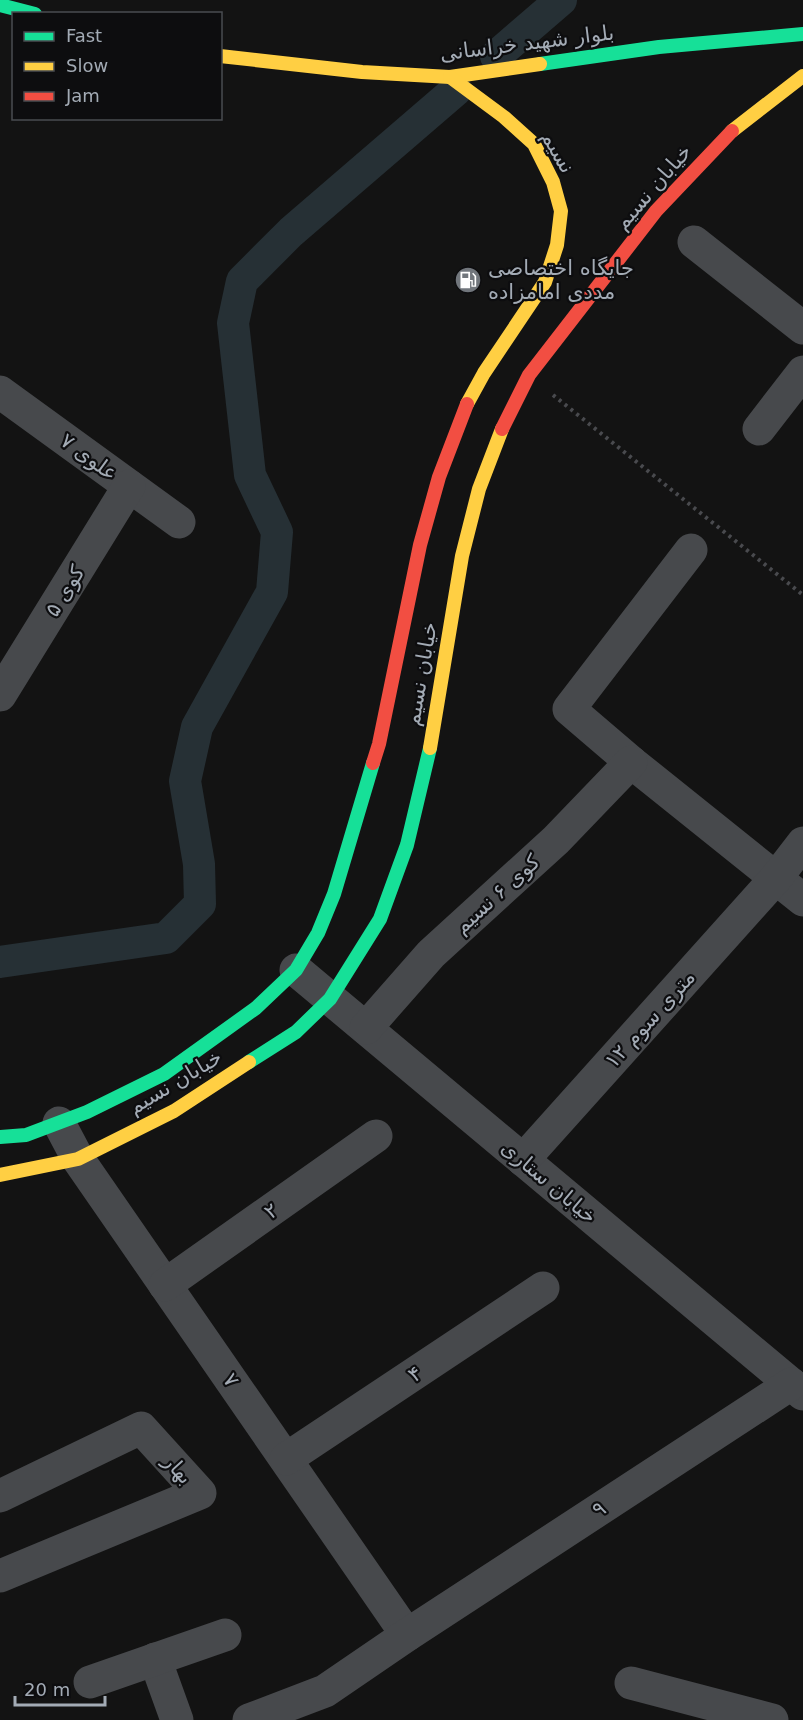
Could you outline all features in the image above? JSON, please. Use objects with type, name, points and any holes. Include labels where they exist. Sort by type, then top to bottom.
[{"type":"main road","points":[[0,5],[27,12]]},
{"type":"main road","name":"بلوار شهید خراسانی","points":[[222,56],[362,72],[450,77],[659,47],[803,34]]},
{"type":"main road","name":"خیابان نسیم","points":[[0,1174],[15,1173],[78,1159],[174,1111],[296,1032],[330,999],[380,919],[407,845],[429,753],[462,556],[476,500],[506,418],[529,375],[656,211],[726,136],[803,76]]},
{"type":"main road","name":"نسیم","points":[[450,77],[504,117],[534,144],[553,182],[561,211],[557,245],[544,282]]},
{"type":"main road","name":"خیابان نسیم","points":[[0,1137],[26,1135],[59,1123],[87,1112],[164,1074],[256,1008],[296,970],[318,933],[334,894],[379,744],[420,545],[439,477],[466,407],[480,381],[544,282]]},
{"type":"street","points":[[694,242],[803,328]]},
{"type":"street","points":[[759,429],[803,372]]},
{"type":"street","name":"علوی ۷","points":[[0,393],[179,522]]},
{"type":"street","name":"کوی ۵","points":[[0,695],[129,486]]},
{"type":"street","points":[[691,550],[569,709],[630,762],[803,900]]},
{"type":"street","name":"کوی ۶ نسیم","points":[[366,1028],[431,954],[556,840],[630,762]]},
{"type":"street","name":"۱۲ متری سوم","points":[[523,1160],[776,879],[803,843]]},
{"type":"street","name":"خیابان ستاری","points":[[296,970],[797,1389]]},
{"type":"street","name":"۷","points":[[59,1123],[78,1159],[406,1635]]},
{"type":"street","name":"۲","points":[[165,1285],[376,1136]]},
{"type":"street","name":"۴","points":[[286,1460],[543,1288]]},
{"type":"street","name":"۹","points":[[249,1720],[325,1690],[406,1635],[797,1389]]},
{"type":"street","name":"بهار","points":[[0,1496],[141,1428],[200,1494],[0,1576]]},
{"type":"street","points":[[90,1682],[225,1635]]},
{"type":"street","points":[[154,1659],[177,1720]]},
{"type":"street","points":[[631,1683],[772,1720]]},
{"type":"path","points":[[529,375],[803,595]]},
{"type":"waterway","points":[[496,56],[561,0]]},
{"type":"waterway","points":[[0,962],[166,938],[200,904],[199,864],[185,781],[197,727],[272,592],[277,532],[250,475],[233,323],[242,281],[291,232],[456,90]]},
{"type":"traffic: fast","points":[[0,5],[27,12]]},
{"type":"traffic: fast","points":[[540,64],[659,47],[803,34]]},
{"type":"traffic: fast","points":[[249,1062],[296,1032],[330,999],[380,919],[407,845],[430,748]]},
{"type":"traffic: fast","points":[[0,1137],[26,1135],[87,1112],[164,1074],[256,1008],[296,970],[318,933],[334,894],[373,763]]},
{"type":"traffic: slow","points":[[222,56],[362,72],[450,77],[540,64]]},
{"type":"traffic: slow","points":[[732,131],[803,76]]},
{"type":"traffic: slow","points":[[450,77],[504,117],[534,144],[553,182],[561,211],[557,245],[545,282],[484,373],[467,404]]},
{"type":"traffic: slow","points":[[430,748],[462,556],[479,489],[502,429]]},
{"type":"traffic: slow","points":[[0,1175],[78,1159],[174,1111],[249,1062]]},
{"type":"traffic: jam","points":[[502,429],[529,375],[656,211],[732,131]]},
{"type":"traffic: jam","points":[[373,763],[379,744],[420,545],[439,477],[467,404]]},
{"type":"place","name":"جایگاه اختصاصی مددی امامزاده","points":[[468,280]]}]
